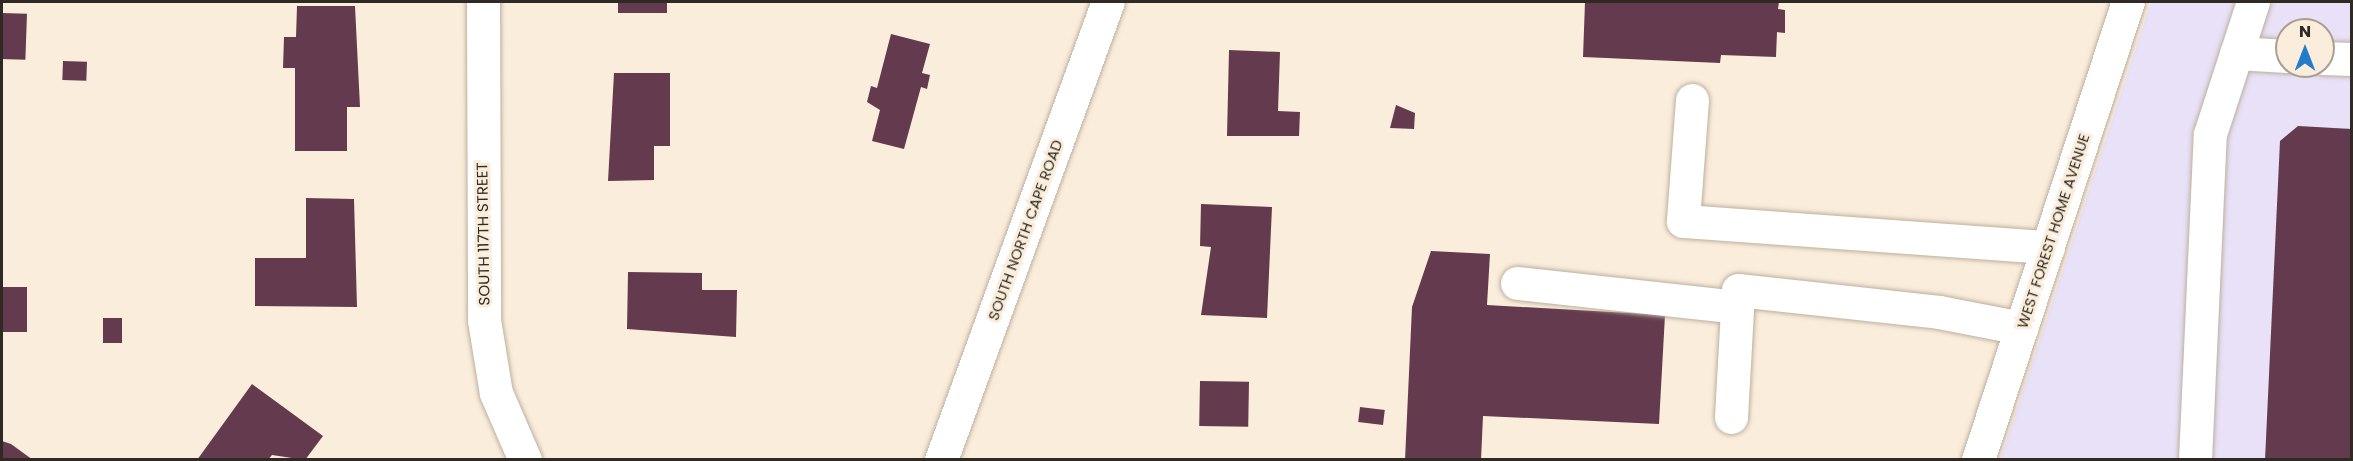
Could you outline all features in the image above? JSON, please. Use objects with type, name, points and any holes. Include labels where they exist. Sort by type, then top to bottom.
[{"type":"street","name":"SOUTH 117TH STREET","points":[[483,2],[484,320],[496,393],[525,459]]},
{"type":"street","name":"SOUTH NORTH CAPE ROAD","points":[[941,459],[1108,2]]},
{"type":"street","name":"WEST FOREST HOME AVENUE","points":[[1978,459],[2128,2]]},
{"type":"street","points":[[2195,459],[2210,134],[2253,2]]},
{"type":"street","points":[[2236,53],[2275,55]]},
{"type":"street","points":[[2335,58],[2352,59]]},
{"type":"street","points":[[1692,100],[1683,221],[2048,247]]},
{"type":"street","points":[[1517,284],[1737,306]]},
{"type":"street","points":[[1731,417],[1738,290],[1939,312],[2021,328]]},
{"type":"shaded area","points":[[2151,2],[2351,2],[2351,459],[2000,460]]},
{"type":"building","points":[[618,2],[667,2],[667,13],[618,13]]},
{"type":"building","points":[[1585,2],[1779,2],[1778,9],[1785,10],[1785,33],[1777,32],[1776,57],[1721,55],[1720,63],[1583,57]]},
{"type":"building","points":[[297,6],[355,6],[360,107],[347,107],[347,151],[295,151],[295,68],[283,68],[284,37],[296,37]]},
{"type":"building","points":[[2,13],[27,14],[25,60],[2,59]]},
{"type":"building","points":[[891,34],[930,44],[922,73],[930,75],[927,89],[921,87],[904,149],[872,141],[880,110],[867,102],[871,86],[877,88]]},
{"type":"building","points":[[1229,50],[1280,52],[1278,111],[1300,112],[1299,136],[1227,136]]},
{"type":"building","points":[[63,61],[87,62],[86,81],[62,80]]},
{"type":"building","points":[[614,73],[670,73],[670,146],[654,146],[654,180],[608,181]]},
{"type":"building","points":[[1396,105],[1415,113],[1414,129],[1390,128]]},
{"type":"building","points":[[2298,126],[2352,129],[2352,460],[2265,460],[2280,141]]},
{"type":"building","points":[[306,198],[354,199],[357,307],[255,306],[255,258],[306,258]]},
{"type":"building","points":[[1201,204],[1272,207],[1267,318],[1201,315],[1211,247],[1200,246]]},
{"type":"building","points":[[1431,251],[1490,254],[1487,305],[1665,315],[1659,424],[1483,416],[1481,460],[1405,460],[1412,307]]},
{"type":"building","points":[[628,272],[702,273],[702,290],[737,290],[736,337],[627,329]]},
{"type":"building","points":[[2,287],[27,287],[27,332],[2,332]]},
{"type":"building","points":[[103,318],[122,318],[122,343],[103,343]]},
{"type":"building","points":[[1200,381],[1249,382],[1248,427],[1199,426]]},
{"type":"building","points":[[252,384],[323,436],[305,460],[272,455],[268,460],[197,460]]},
{"type":"building","points":[[1360,407],[1385,410],[1383,425],[1358,422]]},
{"type":"building","points":[[2,441],[11,444],[33,460],[2,460]]}]
